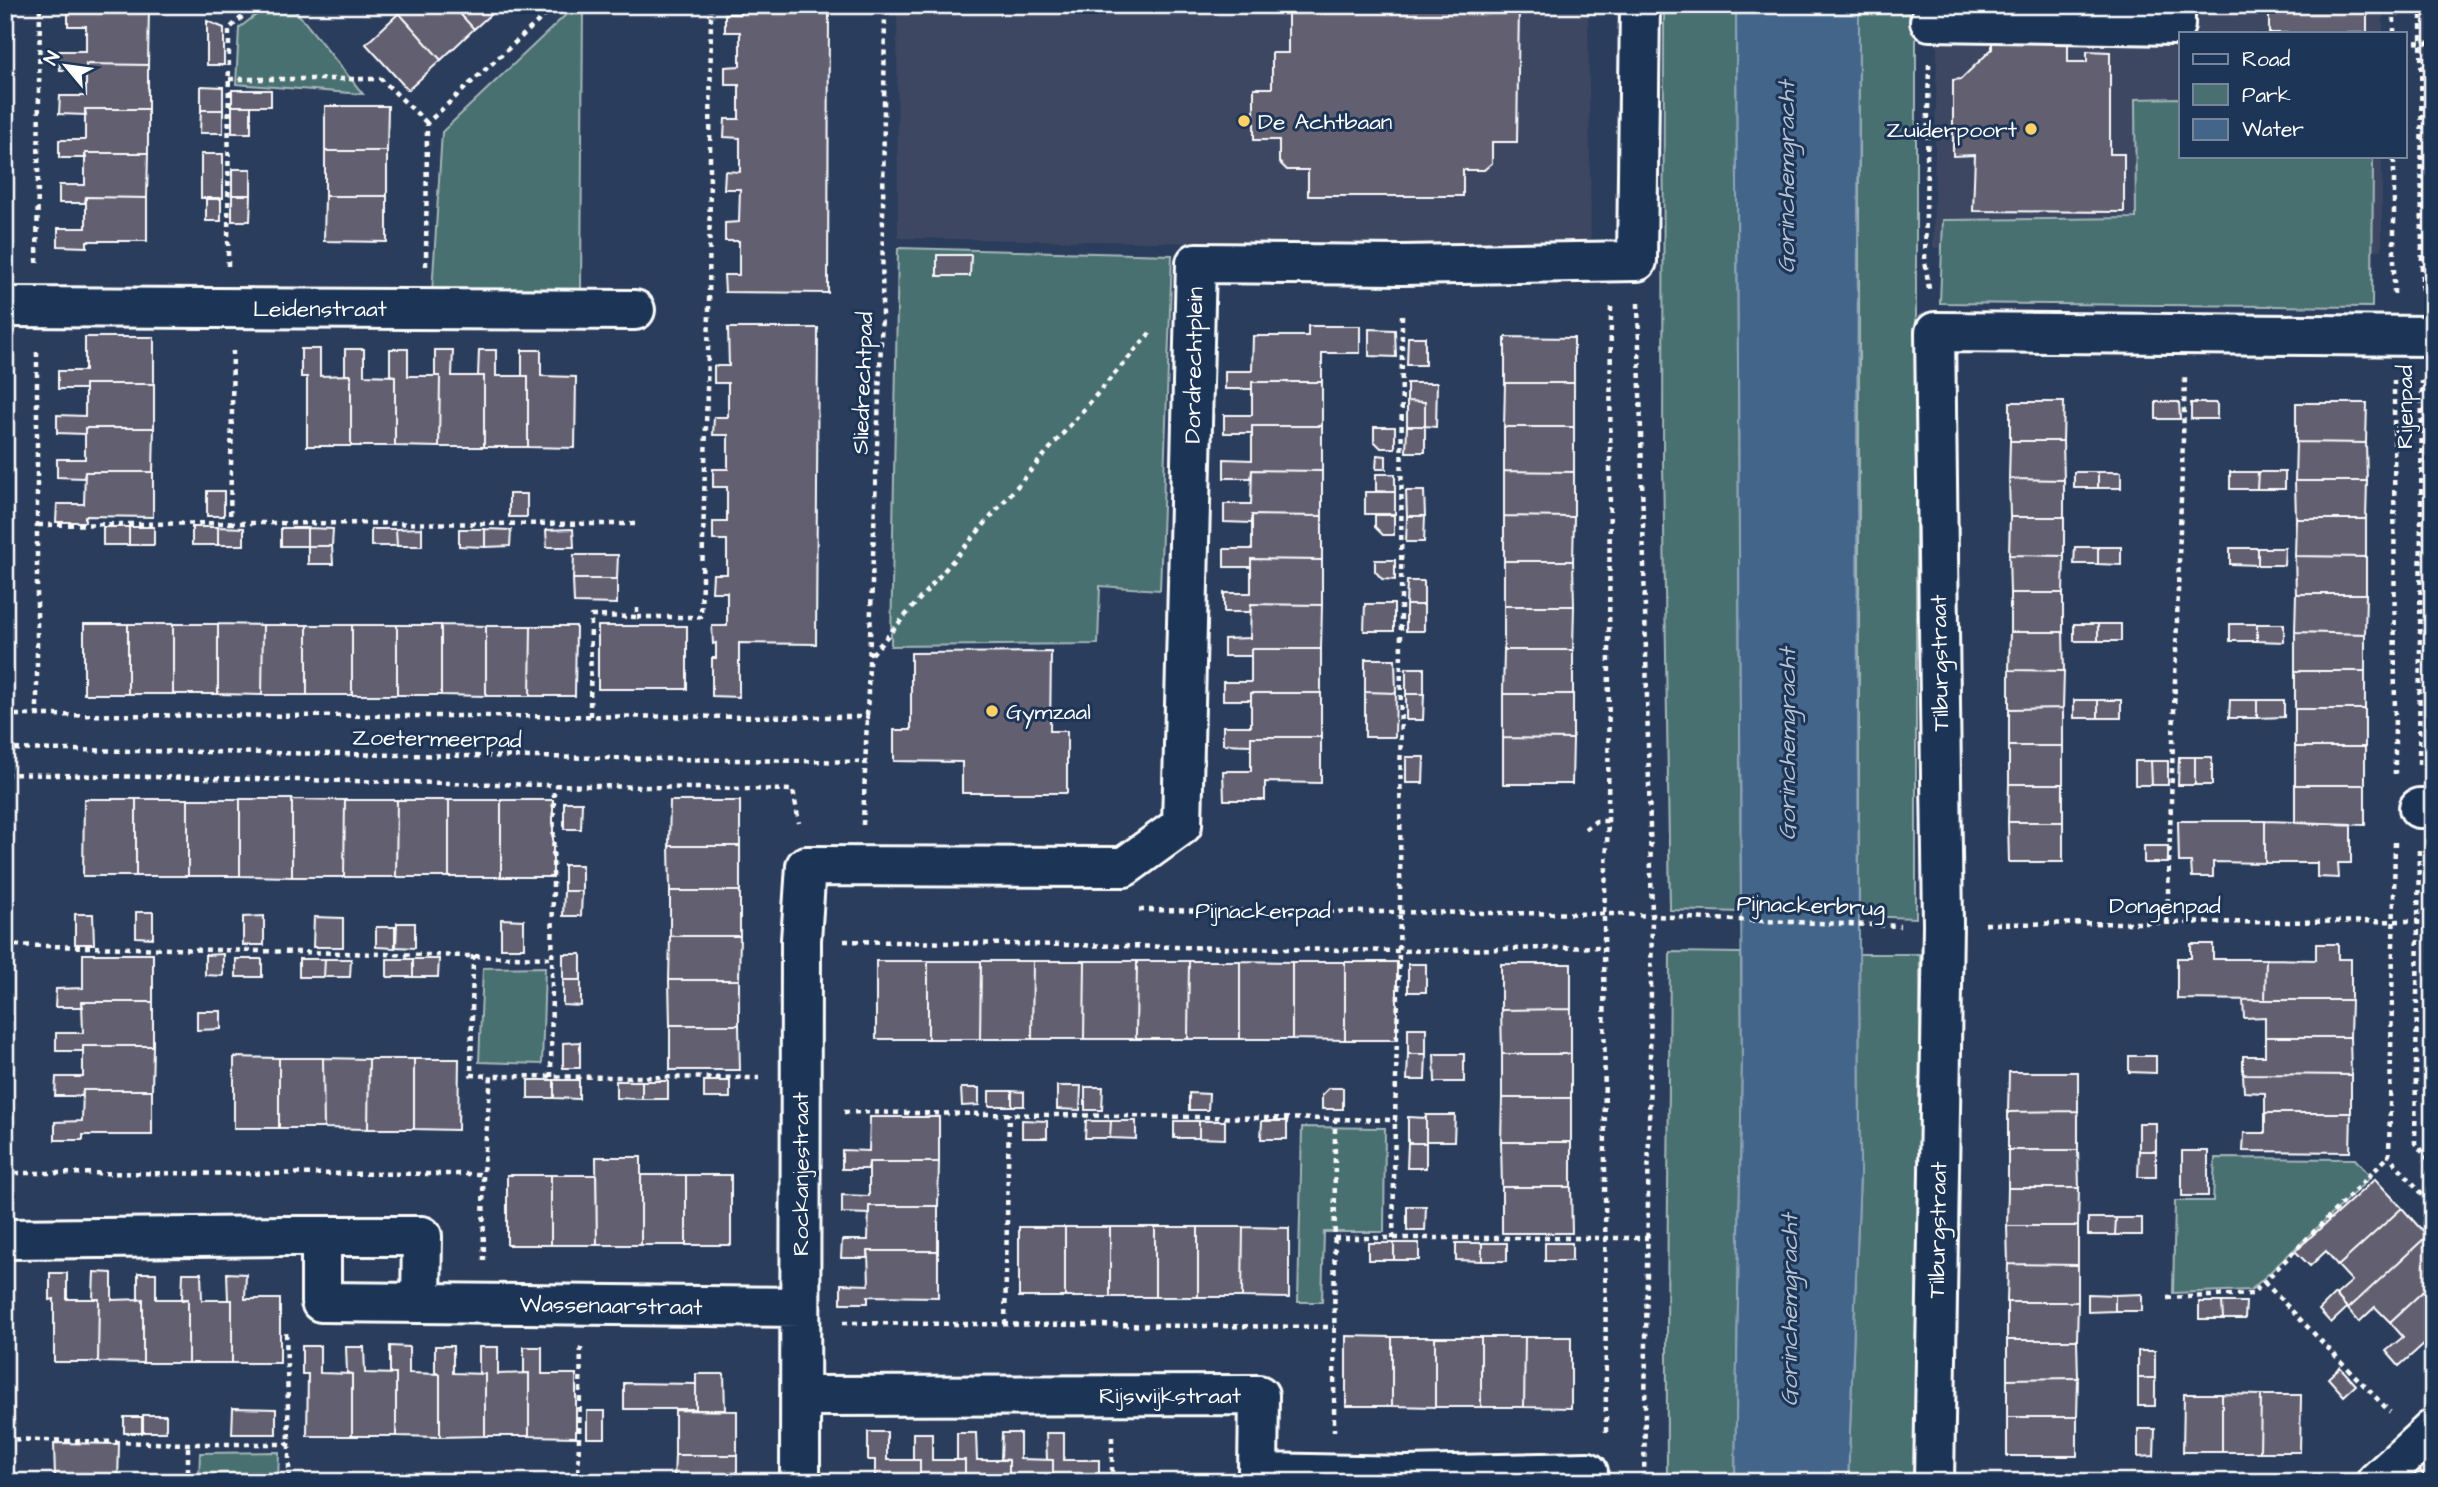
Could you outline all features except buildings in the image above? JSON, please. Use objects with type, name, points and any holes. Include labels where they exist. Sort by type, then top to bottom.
[{"type":"street","points":[[1625,261],[1640,5]]},
{"type":"street","points":[[1930,21],[2175,25],[2175,5]]},
{"type":"street","name":"Dordrechtplein","points":[[861,864],[1124,867],[1182,825],[1196,263],[1402,265],[1625,261]]},
{"type":"street","name":"Leidenstraat","points":[[21,307],[635,310]]},
{"type":"street","points":[[1935,332],[2416,336]]},
{"type":"street","name":"Tilburgstraat","points":[[1934,1482],[1927,925],[1935,332]]},
{"type":"street","points":[[806,866],[861,864]]},
{"type":"street","name":"Rockanjestraat","points":[[800,1482],[801,940],[806,866]]},
{"type":"street","name":"Wassenaarstraat","points":[[321,1236],[321,1302],[582,1305],[800,1315]]},
{"type":"street","points":[[5,1239],[422,1236],[421,1303]]},
{"type":"street","name":"Rijswijkstraat","points":[[800,1396],[1259,1395],[1258,1473],[1406,1476],[1597,1457]]},
{"type":"street","points":[[2376,1482],[2426,1436]]},
{"type":"path","points":[[37,715],[21,307],[40,5]]},
{"type":"path","points":[[427,123],[556,5]]},
{"type":"path","points":[[590,716],[591,616],[701,617],[709,313],[710,5]]},
{"type":"path","name":"Sliedrechtpad","points":[[867,762],[882,314],[885,5]]},
{"type":"path","points":[[2394,5],[2394,32]]},
{"type":"path","name":"Rijenpad","points":[[2415,799],[2416,336],[2421,5]]},
{"type":"path","points":[[1930,21],[1925,260],[1935,332]]},
{"type":"path","points":[[2406,42],[2433,43]]},
{"type":"path","points":[[229,79],[381,79],[427,123],[425,308]]},
{"type":"path","points":[[2394,158],[2416,336],[2415,799],[2418,921],[2415,1143],[2433,1165]]},
{"type":"path","points":[[1597,1457],[1605,1238],[1604,914],[1608,821],[1610,326],[1625,261]]},
{"type":"path","points":[[1625,261],[1652,916],[1644,1482]]},
{"type":"path","points":[[1393,1239],[1401,910],[1402,265]]},
{"type":"path","points":[[871,655],[1155,328]]},
{"type":"path","points":[[2167,923],[2187,335]]},
{"type":"path","points":[[230,523],[638,524]]},
{"type":"path","points":[[637,606],[637,617]]},
{"type":"path","points":[[5,715],[869,717]]},
{"type":"path","name":"Zoetermeerpad","points":[[5,749],[867,762]]},
{"type":"path","points":[[861,864],[867,762]]},
{"type":"path","points":[[5,774],[793,790],[806,866]]},
{"type":"path","points":[[551,1077],[554,787]]},
{"type":"path","points":[[1586,829],[1596,821],[1608,821]]},
{"type":"path","points":[[2395,838],[2389,1156],[2433,1206]]},
{"type":"path","name":"Pijnackerpad","points":[[1138,910],[1401,910],[1709,919]]},
{"type":"path","name":"Pijnackerbrug","points":[[1709,919],[1927,925]]},
{"type":"path","name":"Dongenpad","points":[[1927,925],[2418,921]]},
{"type":"path","points":[[801,940],[1399,951],[1604,947]]},
{"type":"path","points":[[5,945],[552,958]]},
{"type":"path","points":[[472,955],[471,1074],[551,1077],[800,1095],[1009,1113],[1395,1120]]},
{"type":"path","points":[[485,1304],[483,1174],[491,1076]]},
{"type":"path","points":[[1005,1325],[1009,1113]]},
{"type":"path","points":[[1334,1474],[1335,1119]]},
{"type":"path","points":[[2167,1298],[2252,1294],[2389,1156]]},
{"type":"path","points":[[5,1173],[483,1174]]},
{"type":"path","points":[[1334,1238],[1648,1238]]},
{"type":"path","points":[[2264,1282],[2426,1436]]},
{"type":"path","points":[[578,1482],[582,1305]]},
{"type":"path","points":[[800,1315],[1005,1325],[1334,1327]]},
{"type":"path","points":[[286,1319],[289,1482]]},
{"type":"path","points":[[5,1439],[289,1444]]},
{"type":"path","points":[[188,1444],[188,1482]]},
{"type":"shaded area","name":"De Achtbaan","points":[[897,5],[1588,5],[1591,249],[898,238]]},
{"type":"shaded area","points":[[1938,5],[2383,5],[2383,32],[2179,32],[2179,158],[2382,158],[2382,250],[1933,248]]},
{"type":"green space","points":[[269,5],[291,5],[363,94],[236,84],[239,28]]},
{"type":"green space","points":[[576,5],[583,6],[581,290],[432,293],[442,132]]},
{"type":"green space","points":[[1664,5],[1736,5],[1741,912],[1670,910],[1663,463]]},
{"type":"green space","points":[[1859,5],[1916,5],[1916,918],[1859,916]]},
{"type":"green space","points":[[2179,98],[2179,158],[2373,158],[2372,307],[1940,303],[1943,220],[2136,218],[2135,99]]},
{"type":"green space","points":[[898,248],[1172,255],[1160,590],[1100,586],[1098,644],[891,646]]},
{"type":"green space","points":[[1670,952],[1741,953],[1742,1061],[1735,1482],[1667,1482]]},
{"type":"green space","points":[[1859,954],[1920,954],[1920,1482],[1848,1482],[1860,1173]]},
{"type":"green space","points":[[545,967],[542,1064],[479,1062],[483,968]]},
{"type":"green space","points":[[1302,1127],[1385,1128],[1384,1232],[1324,1232],[1322,1302],[1298,1302]]},
{"type":"green space","points":[[2215,1158],[2355,1159],[2371,1177],[2251,1290],[2173,1293],[2175,1201],[2213,1201]]},
{"type":"green space","points":[[279,1452],[278,1482],[199,1482],[200,1453]]},
{"type":"water","name":"Gorinchemgracht","points":[[1736,5],[1859,5],[1857,471],[1860,1173],[1848,1482],[1735,1482],[1742,1061]]},
{"type":"place","name":"De Achtbaan","points":[[1244,121]]},
{"type":"place","name":"Zuiderpoort","points":[[2031,129]]},
{"type":"place","name":"Gymzaal","points":[[992,711]]}]
